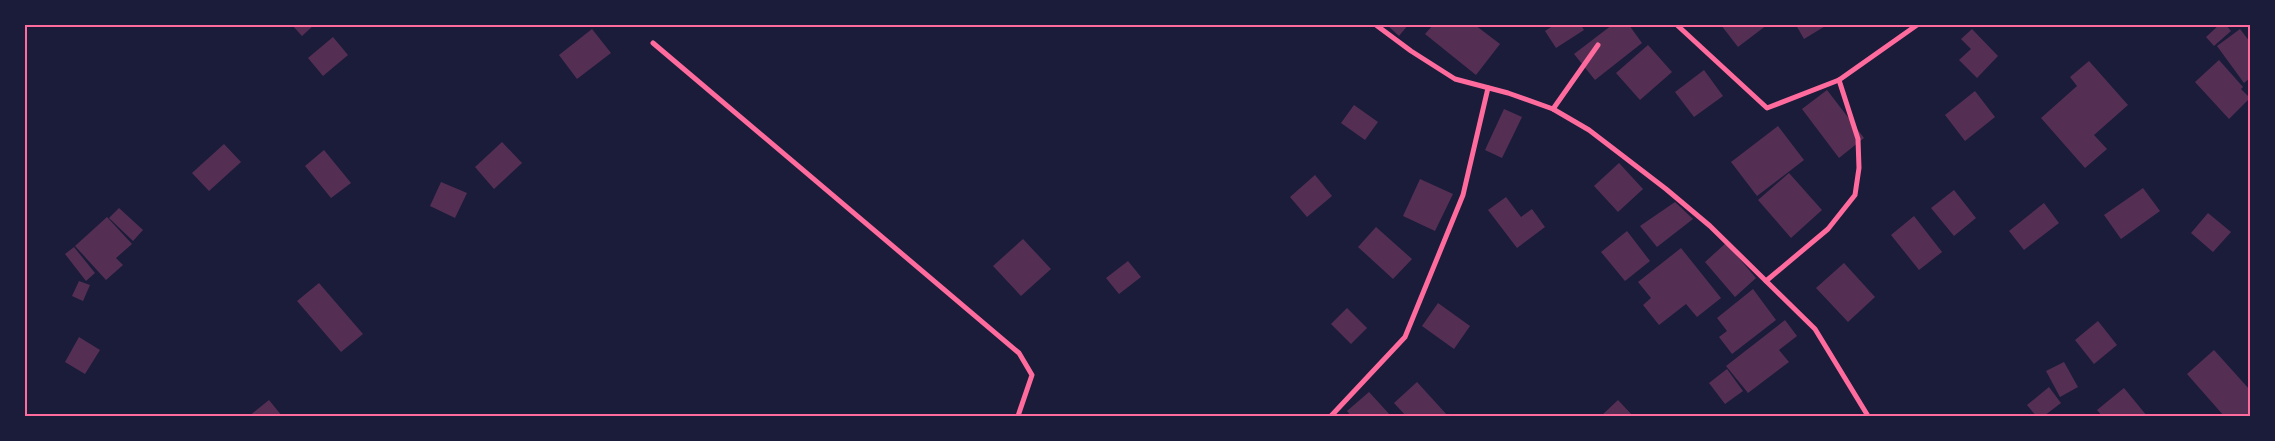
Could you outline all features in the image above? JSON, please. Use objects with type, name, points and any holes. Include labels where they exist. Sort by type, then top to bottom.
[{"type":"street","points":[[1376,25],[1411,51],[1455,79],[1553,109],[1588,130],[1666,188],[1710,226],[1815,329],[1868,416]]},
{"type":"street","points":[[1677,25],[1768,108],[1839,80],[1917,25]]},
{"type":"street","points":[[653,43],[1019,353],[1032,375],[1018,416]]},
{"type":"street","points":[[1553,109],[1598,45]]},
{"type":"street","points":[[1766,281],[1828,229],[1855,196],[1859,168],[1858,139],[1839,80]]},
{"type":"street","points":[[1331,416],[1405,336],[1463,195],[1488,88]]},
{"type":"building","points":[[292,25],[314,25],[302,36]]},
{"type":"building","points":[[1387,25],[1408,25],[1399,36]]},
{"type":"building","points":[[1433,25],[1475,25],[1500,44],[1476,75],[1425,34]]},
{"type":"building","points":[[1554,25],[1581,25],[1584,30],[1556,48],[1545,31]]},
{"type":"building","points":[[1612,25],[1629,25],[1642,43],[1595,80],[1574,54]]},
{"type":"building","points":[[1721,25],[1767,25],[1738,47]]},
{"type":"building","points":[[1796,25],[1827,25],[1804,39]]},
{"type":"building","points":[[2219,25],[2226,25],[2231,31],[2214,46],[2206,37]]},
{"type":"building","points":[[592,29],[611,53],[577,79],[559,55]]},
{"type":"building","points":[[1972,29],[1998,56],[1977,78],[1959,60],[1971,49],[1961,39]]},
{"type":"building","points":[[2240,29],[2250,42],[2250,78],[2244,83],[2217,46]]},
{"type":"building","points":[[333,37],[348,55],[323,76],[308,58]]},
{"type":"building","points":[[1648,45],[1672,72],[1640,100],[1616,73]]},
{"type":"building","points":[[2219,60],[2243,87],[2241,89],[2250,98],[2229,119],[2195,82]]},
{"type":"building","points":[[2089,61],[2128,105],[2094,135],[2107,149],[2085,168],[2041,118],[2077,86],[2070,77]]},
{"type":"building","points":[[1704,70],[1723,96],[1694,117],[1675,92]]},
{"type":"building","points":[[1827,90],[1864,138],[1839,158],[1802,109]]},
{"type":"building","points":[[1975,91],[1995,117],[1965,141],[1945,115]]},
{"type":"building","points":[[1354,105],[1378,122],[1365,140],[1341,123]]},
{"type":"building","points":[[1504,109],[1522,117],[1502,158],[1485,150]]},
{"type":"building","points":[[1778,126],[1804,160],[1757,196],[1731,162]]},
{"type":"building","points":[[502,142],[522,163],[494,189],[475,167]]},
{"type":"building","points":[[224,144],[241,162],[209,191],[192,173]]},
{"type":"building","points":[[324,150],[351,183],[331,198],[305,166]]},
{"type":"building","points":[[1619,163],[1643,189],[1618,212],[1594,186]]},
{"type":"building","points":[[1789,173],[1822,210],[1791,238],[1758,200]]},
{"type":"building","points":[[1315,175],[1332,196],[1307,217],[1290,197]]},
{"type":"building","points":[[1420,179],[1453,194],[1435,231],[1403,216]]},
{"type":"building","points":[[441,182],[467,193],[455,218],[430,206]]},
{"type":"building","points":[[2143,188],[2160,211],[2121,239],[2104,215]]},
{"type":"building","points":[[1954,190],[1976,218],[1954,236],[1931,208]]},
{"type":"building","points":[[1506,197],[1521,217],[1532,209],[1545,227],[1517,248],[1488,210]]},
{"type":"building","points":[[1675,202],[1693,219],[1657,247],[1640,226]]},
{"type":"building","points":[[2044,203],[2059,223],[2024,250],[2009,231]]},
{"type":"building","points":[[119,208],[143,230],[133,241],[109,218]]},
{"type":"building","points":[[2208,213],[2231,232],[2213,252],[2191,233]]},
{"type":"building","points":[[1914,216],[1942,252],[1919,270],[1891,235]]},
{"type":"building","points":[[107,217],[132,244],[116,258],[123,265],[106,280],[75,246]]},
{"type":"building","points":[[1376,227],[1412,259],[1393,279],[1358,247]]},
{"type":"building","points":[[1627,231],[1650,261],[1625,281],[1601,252]]},
{"type":"building","points":[[1023,239],[1051,269],[1021,296],[993,266]]},
{"type":"building","points":[[1726,243],[1756,278],[1735,297],[1705,262]]},
{"type":"building","points":[[74,247],[95,273],[86,281],[65,254]]},
{"type":"building","points":[[1681,248],[1721,298],[1697,317],[1686,304],[1659,325],[1643,305],[1651,298],[1638,282]]},
{"type":"building","points":[[1128,261],[1141,277],[1119,294],[1106,278]]},
{"type":"building","points":[[1844,263],[1875,297],[1848,322],[1816,288]]},
{"type":"building","points":[[79,281],[90,285],[83,301],[72,296]]},
{"type":"building","points":[[319,283],[363,334],[341,352],[297,301]]},
{"type":"building","points":[[1753,289],[1776,320],[1732,354],[1719,337],[1727,331],[1717,318]]},
{"type":"building","points":[[1438,303],[1470,326],[1454,349],[1422,326]]},
{"type":"building","points":[[1347,308],[1367,328],[1351,344],[1331,324]]},
{"type":"building","points":[[1785,320],[1797,336],[1779,350],[1789,362],[1748,393],[1726,366]]},
{"type":"building","points":[[2098,321],[2117,345],[2094,364],[2075,340]]},
{"type":"building","points":[[79,337],[100,350],[85,374],[65,362]]},
{"type":"building","points":[[2214,350],[2250,390],[2249,416],[2224,416],[2187,374]]},
{"type":"building","points":[[2064,362],[2078,387],[2060,397],[2046,371]]},
{"type":"building","points":[[1727,369],[1743,391],[1725,404],[1709,383]]},
{"type":"building","points":[[1417,382],[1448,416],[1406,416],[1394,403]]},
{"type":"building","points":[[2049,387],[2061,403],[2044,416],[2036,416],[2027,405]]},
{"type":"building","points":[[2124,388],[2147,416],[2102,416],[2097,410]]},
{"type":"building","points":[[1369,392],[1391,416],[1351,416],[1347,411]]},
{"type":"building","points":[[269,400],[282,416],[249,416]]},
{"type":"building","points":[[1618,400],[1633,416],[1601,416]]}]
